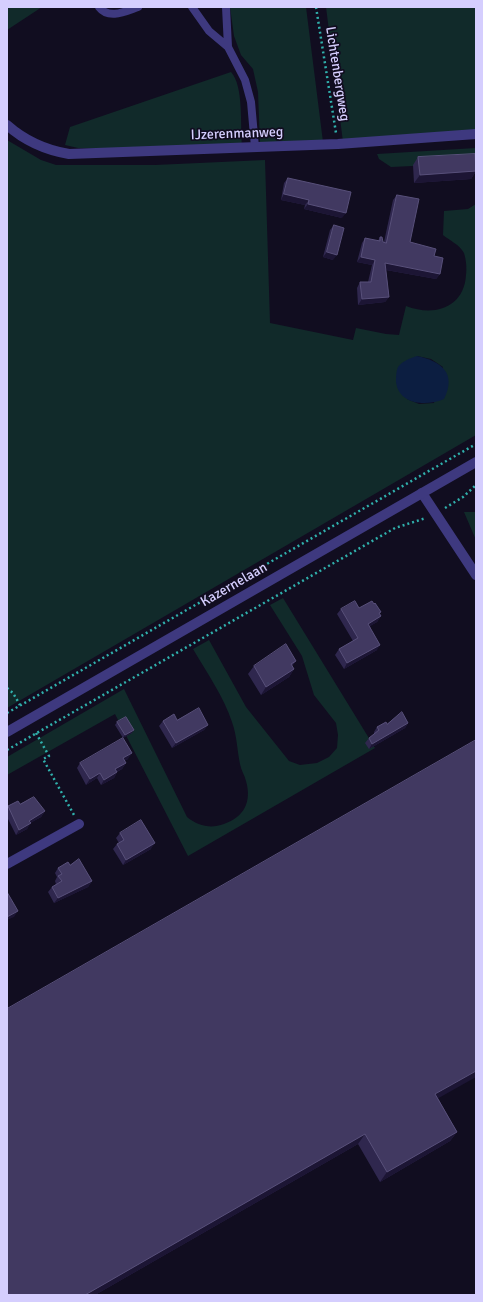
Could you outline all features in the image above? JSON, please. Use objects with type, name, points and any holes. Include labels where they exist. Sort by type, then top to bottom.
[{"type":"street","name":"IJzerenmanweg","points":[[7,125],[20,136],[49,150],[69,154],[338,144],[476,134]]},
{"type":"street","name":"Kazernelaan","points":[[7,732],[476,462]]},
{"type":"street","points":[[422,493],[476,575]]},
{"type":"street","points":[[7,864],[79,824]]},
{"type":"lane","points":[[99,7],[103,12],[114,14],[138,7]]},
{"type":"lane","points":[[192,7],[209,30],[228,47],[245,80],[251,102],[256,147]]},
{"type":"lane","points":[[226,7],[228,47]]},
{"type":"path","name":"Lichtenbergweg","points":[[316,7],[338,144]]},
{"type":"path","name":"Kazernelaan","points":[[7,713],[476,444]]},
{"type":"path","points":[[7,750],[395,528],[424,520],[463,497],[476,485]]},
{"type":"path","points":[[7,688],[13,693],[20,706]]},
{"type":"path","points":[[36,733],[50,756],[43,759],[79,824]]},
{"type":"green space","points":[[7,7],[42,7],[7,30]]},
{"type":"green space","points":[[230,7],[306,7],[323,142],[260,144],[258,92],[253,69],[241,55],[234,36]]},
{"type":"green space","points":[[326,7],[476,7],[476,130],[343,142]]},
{"type":"green space","points":[[231,72],[235,78],[240,96],[242,145],[122,149],[78,148],[65,145],[70,127]]},
{"type":"green space","points":[[7,140],[41,160],[56,165],[155,165],[265,160],[270,323],[353,340],[356,328],[399,335],[406,306],[417,309],[437,310],[454,302],[460,295],[464,286],[466,264],[465,255],[462,250],[443,235],[444,211],[468,209],[476,204],[476,435],[7,708]],"holes":[[[417,356],[431,359],[443,367],[434,403],[419,404],[407,399]]]},
{"type":"green space","points":[[476,148],[476,163],[391,167],[379,159],[377,154]]},
{"type":"green space","points":[[464,512],[476,512],[476,540]]},
{"type":"green space","points":[[283,598],[375,748],[188,856],[115,714],[7,775],[7,757],[124,689],[187,817],[196,823],[205,826],[219,826],[231,821],[245,808],[248,789],[241,766],[235,732],[229,713],[215,685],[193,649],[209,640],[246,707],[289,761],[300,765],[317,763],[329,757],[337,748],[338,735],[336,723],[314,695],[302,656],[270,605]]},
{"type":"water","points":[[417,356],[433,361],[440,365],[444,370],[449,382],[448,390],[444,399],[430,403],[415,402],[408,400],[398,390],[396,372],[398,367],[404,361]]},
{"type":"building","points":[[475,154],[476,171],[420,175],[418,157]]},
{"type":"building","points":[[288,178],[351,192],[346,213],[308,204],[309,200],[284,194]]},
{"type":"building","points":[[397,195],[419,199],[410,242],[436,249],[434,256],[443,258],[440,274],[385,263],[389,297],[362,299],[360,282],[371,282],[375,260],[361,257],[365,238],[380,241],[380,237],[382,237],[383,242],[386,243]]},
{"type":"building","points":[[334,225],[344,228],[337,255],[327,252]]},
{"type":"building","points":[[355,601],[359,608],[372,601],[381,612],[379,613],[381,616],[368,624],[380,645],[347,663],[339,649],[358,638],[341,609]]},
{"type":"building","points":[[286,644],[296,661],[291,664],[294,669],[266,687],[254,666]]},
{"type":"building","points":[[199,708],[208,725],[176,743],[163,721],[174,714],[177,720]]},
{"type":"building","points":[[402,712],[408,723],[372,744],[369,738],[379,730],[377,727],[386,722],[387,724]]},
{"type":"building","points":[[126,717],[134,730],[125,735],[117,722]]},
{"type":"building","points":[[123,738],[132,753],[123,758],[126,763],[115,769],[117,772],[104,780],[100,773],[90,779],[80,763]]},
{"type":"building","points":[[476,740],[476,1071],[435,1094],[457,1132],[387,1172],[365,1134],[85,1295],[7,1295],[7,1009]]},
{"type":"building","points":[[34,797],[45,811],[29,821],[31,823],[19,830],[8,806],[18,801],[20,804]]},
{"type":"building","points":[[141,820],[155,843],[126,860],[117,844],[124,840],[120,833]]},
{"type":"building","points":[[79,859],[92,881],[58,898],[52,887],[62,881],[58,876],[62,874],[58,868],[68,862],[70,865]]},
{"type":"building","points":[[7,892],[18,911],[7,917]]}]
